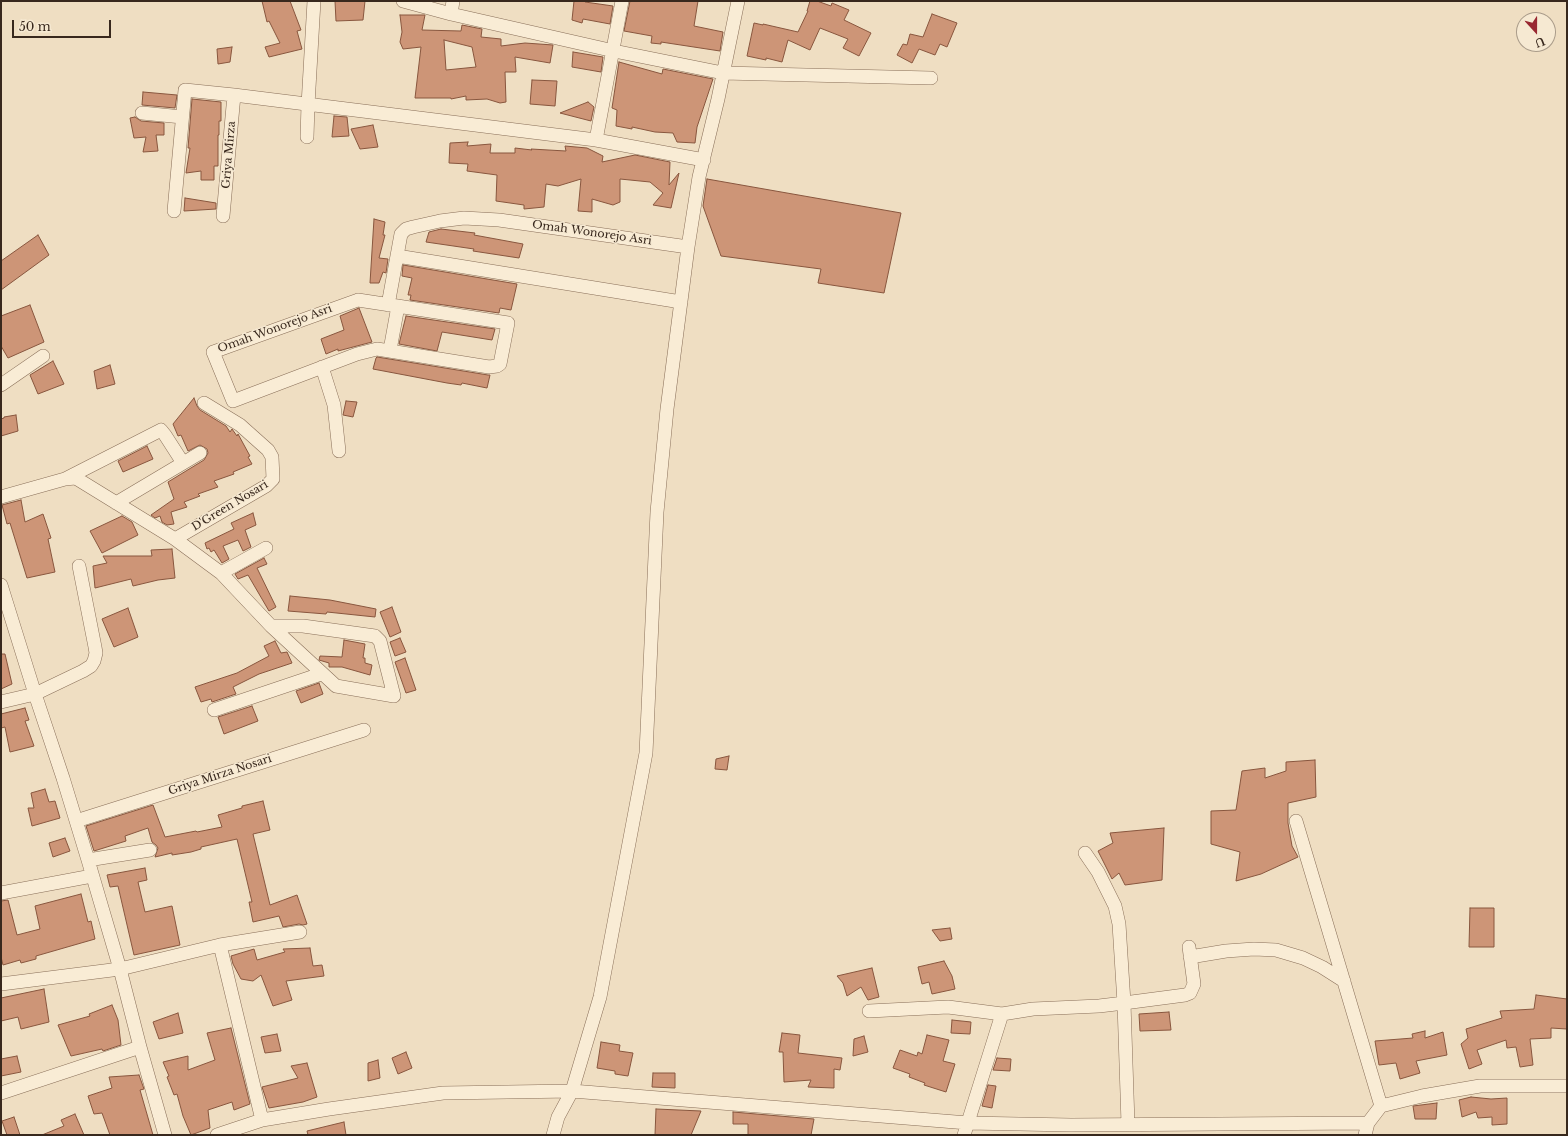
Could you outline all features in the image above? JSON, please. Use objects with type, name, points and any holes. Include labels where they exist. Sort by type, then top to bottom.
[{"type":"street","points":[[307,138],[314,1]]},
{"type":"street","points":[[403,1],[451,14],[614,52],[723,73],[931,78]]},
{"type":"street","points":[[451,14],[453,1]]},
{"type":"street","points":[[596,140],[614,52],[622,1]]},
{"type":"street","points":[[553,1135],[558,1117],[572,1090],[600,997],[646,753],[657,512],[667,409],[688,246],[699,177],[704,160],[738,1]]},
{"type":"street","points":[[174,211],[185,90],[447,120],[596,140],[704,160]]},
{"type":"street","name":"Griya Mirza","points":[[223,216],[234,95]]},
{"type":"street","points":[[142,113],[182,117]]},
{"type":"street","name":"Omah Wonorejo Asri","points":[[390,350],[397,256],[402,234],[406,229],[440,221],[464,218],[513,222],[688,246]]},
{"type":"street","points":[[397,256],[681,302]]},
{"type":"street","name":"Omah Wonorejo Asri","points":[[358,300],[508,324],[500,364],[493,367],[390,350],[377,349],[367,351],[233,401],[213,352],[358,300]]},
{"type":"street","points":[[1,385],[44,356]]},
{"type":"street","points":[[322,367],[334,406],[339,451]]},
{"type":"street","name":"D'Green Nosari","points":[[175,539],[266,486],[273,479],[272,457],[268,450],[240,425],[204,403]]},
{"type":"street","points":[[65,479],[161,430],[166,435],[183,463]]},
{"type":"street","points":[[116,503],[200,453]]},
{"type":"street","points":[[1,497],[65,479],[75,478],[79,480],[175,539],[221,573],[271,626],[321,674],[336,686],[394,696],[380,641],[375,636],[303,626],[271,626]]},
{"type":"street","points":[[221,573],[266,548]]},
{"type":"street","points":[[1,702],[35,694],[83,671],[91,666],[94,661],[96,653],[79,566]]},
{"type":"street","points":[[1,585],[88,860],[120,969],[140,1048],[165,1135]]},
{"type":"street","points":[[214,710],[321,674]]},
{"type":"street","name":"Griya Mirza Nosari","points":[[76,821],[364,730]]},
{"type":"street","points":[[1296,821],[1381,1106]]},
{"type":"street","points":[[88,860],[150,850]]},
{"type":"street","points":[[1085,853],[1098,872],[1115,906],[1119,924],[1124,1003],[1128,1124]]},
{"type":"street","points":[[1,893],[92,876]]},
{"type":"street","points":[[1,984],[120,969],[220,945],[300,932]]},
{"type":"street","points":[[220,945],[262,1120]]},
{"type":"street","points":[[869,1011],[948,1007],[1002,1014],[1033,1009],[1099,1006],[1185,995],[1190,993],[1194,984],[1189,952],[1254,949],[1276,950],[1303,958],[1322,967],[1344,981]]},
{"type":"street","points":[[966,1129],[1002,1014]]},
{"type":"street","points":[[1,1093],[140,1048]]},
{"type":"street","points":[[217,1135],[262,1120],[329,1109],[443,1094],[572,1090],[966,1129],[1071,1130],[1128,1124],[1366,1129],[1381,1106],[1422,1096],[1480,1086],[1567,1086]]},
{"type":"building","points":[[262,1],[290,1],[301,30],[297,31],[302,49],[269,57],[265,47],[280,43],[269,21],[267,22]]},
{"type":"building","points":[[335,1],[365,1],[363,20],[336,21]]},
{"type":"building","points":[[574,1],[585,1],[613,6],[610,24],[583,19],[582,23],[572,20]]},
{"type":"building","points":[[630,1],[698,1],[694,26],[723,32],[720,51],[661,42],[661,44],[651,43],[652,36],[624,31]]},
{"type":"building","points":[[810,1],[817,1],[831,6],[832,3],[849,10],[844,20],[871,33],[859,56],[843,48],[848,39],[820,28],[810,50],[788,40],[782,62],[766,58],[766,60],[747,56],[754,23],[798,32],[808,11]]},
{"type":"building","points":[[932,14],[957,23],[947,47],[940,44],[935,55],[919,49],[912,63],[897,55],[903,44],[907,45],[910,34],[923,37]]},
{"type":"building","points":[[400,15],[425,15],[422,30],[461,31],[462,25],[482,29],[481,37],[501,39],[501,46],[525,43],[553,45],[550,63],[515,57],[516,72],[505,72],[506,102],[500,103],[487,99],[466,100],[466,96],[451,99],[415,98],[421,47],[403,49],[400,42],[402,32]],"holes":[[[444,40],[472,47],[476,67],[446,70]]]},
{"type":"building","points":[[232,47],[230,62],[218,64],[217,49]]},
{"type":"building","points":[[573,52],[603,57],[601,72],[572,67]]},
{"type":"building","points":[[619,62],[662,74],[663,69],[713,79],[697,127],[695,143],[677,142],[673,133],[655,132],[632,127],[632,129],[616,126],[617,110],[612,108]]},
{"type":"building","points":[[532,80],[557,81],[555,106],[530,104]]},
{"type":"building","points":[[143,92],[177,95],[175,108],[142,105]]},
{"type":"building","points":[[192,99],[221,102],[221,121],[219,121],[218,135],[218,166],[214,166],[214,180],[201,180],[201,171],[186,173],[190,148],[188,148]]},
{"type":"building","points":[[588,102],[594,107],[591,121],[560,113]]},
{"type":"building","points":[[334,116],[347,117],[349,136],[332,137]]},
{"type":"building","points":[[135,117],[141,121],[164,123],[164,135],[156,135],[158,151],[143,152],[146,137],[134,138],[130,118]]},
{"type":"building","points":[[373,125],[378,147],[360,149],[351,129]]},
{"type":"building","points":[[468,142],[467,146],[491,144],[490,153],[515,153],[515,148],[566,151],[565,146],[587,148],[603,156],[602,162],[635,155],[670,162],[669,185],[679,173],[671,208],[653,205],[663,193],[650,182],[620,179],[620,202],[613,205],[592,199],[592,212],[578,211],[581,179],[558,186],[546,184],[544,207],[524,209],[524,205],[496,201],[497,175],[467,171],[468,164],[449,163],[450,143]]},
{"type":"building","points":[[707,179],[901,213],[884,293],[818,283],[821,269],[721,256],[703,206]]},
{"type":"building","points":[[185,198],[216,203],[216,209],[184,211]]},
{"type":"building","points":[[374,219],[385,222],[383,235],[385,235],[379,258],[388,259],[386,273],[383,272],[379,283],[370,283]]},
{"type":"building","points":[[441,229],[475,233],[474,235],[523,244],[519,258],[473,251],[474,249],[426,242],[429,232]]},
{"type":"building","points":[[38,235],[49,255],[1,290],[1,261]]},
{"type":"building","points":[[403,265],[517,284],[511,310],[500,308],[499,313],[410,300],[411,295],[408,295],[412,278],[402,276]]},
{"type":"building","points":[[30,305],[44,342],[8,358],[1,346],[1,316]]},
{"type":"building","points":[[359,308],[372,342],[338,351],[338,349],[326,354],[321,339],[344,330],[340,316]]},
{"type":"building","points":[[406,316],[495,329],[492,340],[442,332],[437,351],[399,344]]},
{"type":"building","points":[[377,357],[490,375],[487,388],[462,383],[461,385],[447,383],[373,369]]},
{"type":"building","points":[[53,361],[64,384],[38,394],[30,375]]},
{"type":"building","points":[[110,365],[115,384],[97,389],[94,371]]},
{"type":"building","points":[[194,398],[200,410],[226,426],[230,432],[232,429],[237,436],[238,434],[250,456],[248,457],[252,464],[233,472],[234,474],[214,481],[218,487],[198,494],[200,496],[184,502],[187,507],[171,512],[174,524],[167,525],[162,522],[160,516],[155,518],[151,515],[174,499],[168,482],[204,460],[208,453],[207,449],[200,445],[188,451],[181,435],[178,436],[173,424]]},
{"type":"building","points":[[346,401],[357,402],[353,417],[343,415]]},
{"type":"building","points":[[16,415],[18,431],[1,436],[1,419]]},
{"type":"building","points":[[147,446],[153,459],[123,472],[118,461]]},
{"type":"building","points":[[21,500],[25,522],[43,514],[51,538],[48,539],[55,572],[27,578],[10,523],[7,524],[2,505]]},
{"type":"building","points":[[253,513],[256,525],[245,530],[251,547],[243,551],[238,540],[223,546],[229,559],[222,563],[214,550],[211,552],[209,548],[207,549],[205,543],[234,529],[231,523]]},
{"type":"building","points":[[122,516],[132,522],[138,535],[102,553],[90,531]]},
{"type":"building","points":[[172,549],[175,578],[158,580],[133,586],[131,579],[95,588],[93,566],[107,563],[103,556],[152,556],[151,550]]},
{"type":"building","points":[[264,558],[267,564],[257,568],[276,607],[269,611],[248,575],[238,579],[235,574]]},
{"type":"building","points":[[290,596],[330,600],[376,609],[375,617],[327,612],[326,614],[288,611]]},
{"type":"building","points":[[392,607],[401,632],[390,637],[380,612]]},
{"type":"building","points":[[128,608],[138,637],[114,647],[102,619]]},
{"type":"building","points":[[400,638],[406,652],[395,656],[390,642]]},
{"type":"building","points":[[344,640],[365,644],[363,658],[365,658],[365,663],[372,665],[370,675],[342,667],[329,667],[329,663],[319,660],[320,656],[342,657]]},
{"type":"building","points":[[275,641],[281,653],[287,652],[292,663],[259,674],[233,687],[236,694],[212,702],[211,699],[201,702],[195,687],[237,673],[269,656],[264,646]]},
{"type":"building","points":[[1,654],[5,654],[12,684],[1,689]]},
{"type":"building","points":[[405,658],[416,690],[406,693],[395,662]]},
{"type":"building","points":[[319,683],[323,694],[301,703],[296,691]]},
{"type":"building","points":[[252,706],[258,721],[224,734],[218,717]]},
{"type":"building","points":[[25,708],[29,720],[25,721],[34,746],[10,752],[5,727],[1,728],[1,714]]},
{"type":"building","points":[[729,756],[727,770],[715,769],[716,759]]},
{"type":"building","points":[[1315,760],[1316,797],[1288,803],[1288,823],[1292,846],[1298,857],[1261,874],[1236,881],[1240,852],[1211,844],[1211,811],[1236,810],[1242,771],[1265,768],[1265,778],[1286,771],[1286,762]]},
{"type":"building","points":[[45,789],[49,802],[55,801],[60,818],[32,826],[28,808],[34,808],[31,793]]},
{"type":"building","points":[[263,801],[270,830],[253,834],[270,905],[297,895],[307,924],[283,927],[279,916],[253,922],[249,902],[252,902],[237,839],[201,847],[201,849],[191,852],[172,855],[172,853],[155,857],[158,848],[152,842],[148,828],[125,836],[126,841],[94,851],[86,826],[153,805],[165,837],[222,827],[218,815],[242,808],[242,806]]},
{"type":"building","points":[[1164,828],[1162,880],[1125,885],[1119,873],[1112,879],[1098,851],[1113,843],[1110,833]]},
{"type":"building","points":[[65,838],[70,851],[53,857],[49,843]]},
{"type":"building","points":[[145,868],[147,880],[138,882],[145,912],[172,906],[180,945],[134,955],[118,886],[110,887],[107,875]]},
{"type":"building","points":[[81,894],[88,922],[91,921],[95,939],[36,956],[36,959],[21,963],[20,960],[3,965],[1,957],[1,901],[8,900],[17,935],[40,929],[35,906]]},
{"type":"building","points":[[1470,908],[1494,908],[1494,947],[1469,947]]},
{"type":"building","points":[[950,928],[952,939],[940,941],[932,930]]},
{"type":"building","points":[[310,948],[313,966],[322,965],[324,976],[286,981],[292,1000],[273,1006],[261,975],[253,981],[241,979],[233,964],[231,956],[254,949],[257,960],[285,952],[283,949]]},
{"type":"building","points":[[944,961],[952,976],[955,989],[932,994],[929,982],[922,984],[918,967]]},
{"type":"building","points":[[872,968],[879,997],[868,1000],[861,987],[847,996],[843,983],[837,976]]},
{"type":"building","points":[[44,989],[49,1022],[21,1029],[18,1017],[1,1021],[1,998]]},
{"type":"building","points":[[1536,995],[1567,999],[1567,1029],[1551,1028],[1551,1038],[1530,1039],[1533,1065],[1520,1067],[1516,1047],[1507,1048],[1506,1040],[1477,1050],[1482,1064],[1469,1069],[1461,1044],[1468,1038],[1466,1029],[1502,1018],[1500,1011],[1534,1009]]},
{"type":"building","points":[[112,1005],[118,1020],[121,1045],[103,1051],[102,1049],[71,1056],[58,1025],[90,1016],[89,1014]]},
{"type":"building","points":[[1169,1012],[1171,1030],[1140,1031],[1139,1014]]},
{"type":"building","points":[[178,1013],[183,1033],[159,1039],[153,1022]]},
{"type":"building","points":[[952,1020],[971,1022],[970,1034],[951,1033]]},
{"type":"building","points":[[231,1028],[250,1104],[234,1110],[232,1102],[208,1110],[210,1128],[191,1135],[183,1116],[177,1094],[174,1095],[167,1077],[169,1076],[163,1062],[188,1056],[188,1070],[215,1060],[207,1033]]},
{"type":"building","points":[[1425,1031],[1425,1038],[1443,1032],[1447,1055],[1416,1061],[1420,1073],[1400,1079],[1396,1063],[1379,1065],[1375,1041],[1413,1038],[1412,1034]]},
{"type":"building","points":[[782,1033],[800,1035],[798,1053],[842,1058],[840,1070],[834,1069],[834,1088],[808,1087],[811,1080],[784,1082],[783,1052],[779,1052]]},
{"type":"building","points":[[277,1034],[281,1051],[265,1053],[261,1037]]},
{"type":"building","points":[[927,1035],[949,1040],[943,1061],[955,1064],[946,1092],[924,1085],[925,1083],[909,1077],[910,1074],[893,1068],[900,1050],[917,1056],[918,1052],[922,1054]]},
{"type":"building","points":[[864,1036],[868,1052],[853,1056],[854,1039]]},
{"type":"building","points":[[601,1042],[620,1045],[619,1051],[633,1053],[628,1076],[615,1074],[615,1071],[597,1068]]},
{"type":"building","points":[[406,1052],[412,1068],[398,1074],[392,1058]]},
{"type":"building","points":[[17,1056],[21,1072],[1,1076],[1,1059]]},
{"type":"building","points":[[997,1058],[1011,1059],[1010,1071],[993,1070]]},
{"type":"building","points":[[378,1060],[380,1078],[368,1081],[368,1063]]},
{"type":"building","points":[[307,1063],[317,1097],[303,1102],[269,1108],[262,1087],[298,1078],[291,1066]]},
{"type":"building","points":[[653,1073],[675,1073],[675,1088],[652,1087]]},
{"type":"building","points":[[139,1075],[144,1089],[140,1090],[153,1135],[110,1135],[102,1113],[94,1114],[88,1096],[112,1088],[109,1077]]},
{"type":"building","points":[[988,1085],[996,1086],[992,1108],[982,1106]]},
{"type":"building","points":[[1471,1097],[1491,1099],[1507,1098],[1507,1124],[1492,1125],[1492,1117],[1478,1118],[1476,1112],[1462,1117],[1459,1100]]},
{"type":"building","points":[[1437,1103],[1436,1119],[1415,1119],[1413,1106]]},
{"type":"building","points":[[656,1109],[701,1111],[691,1135],[655,1135]]},
{"type":"building","points":[[733,1112],[814,1119],[811,1135],[748,1135],[748,1124],[733,1124]]},
{"type":"building","points":[[75,1114],[84,1135],[42,1135],[64,1126],[61,1120]]},
{"type":"building","points":[[14,1117],[20,1135],[7,1135],[2,1121]]},
{"type":"building","points":[[344,1122],[346,1135],[308,1135],[307,1131]]}]
